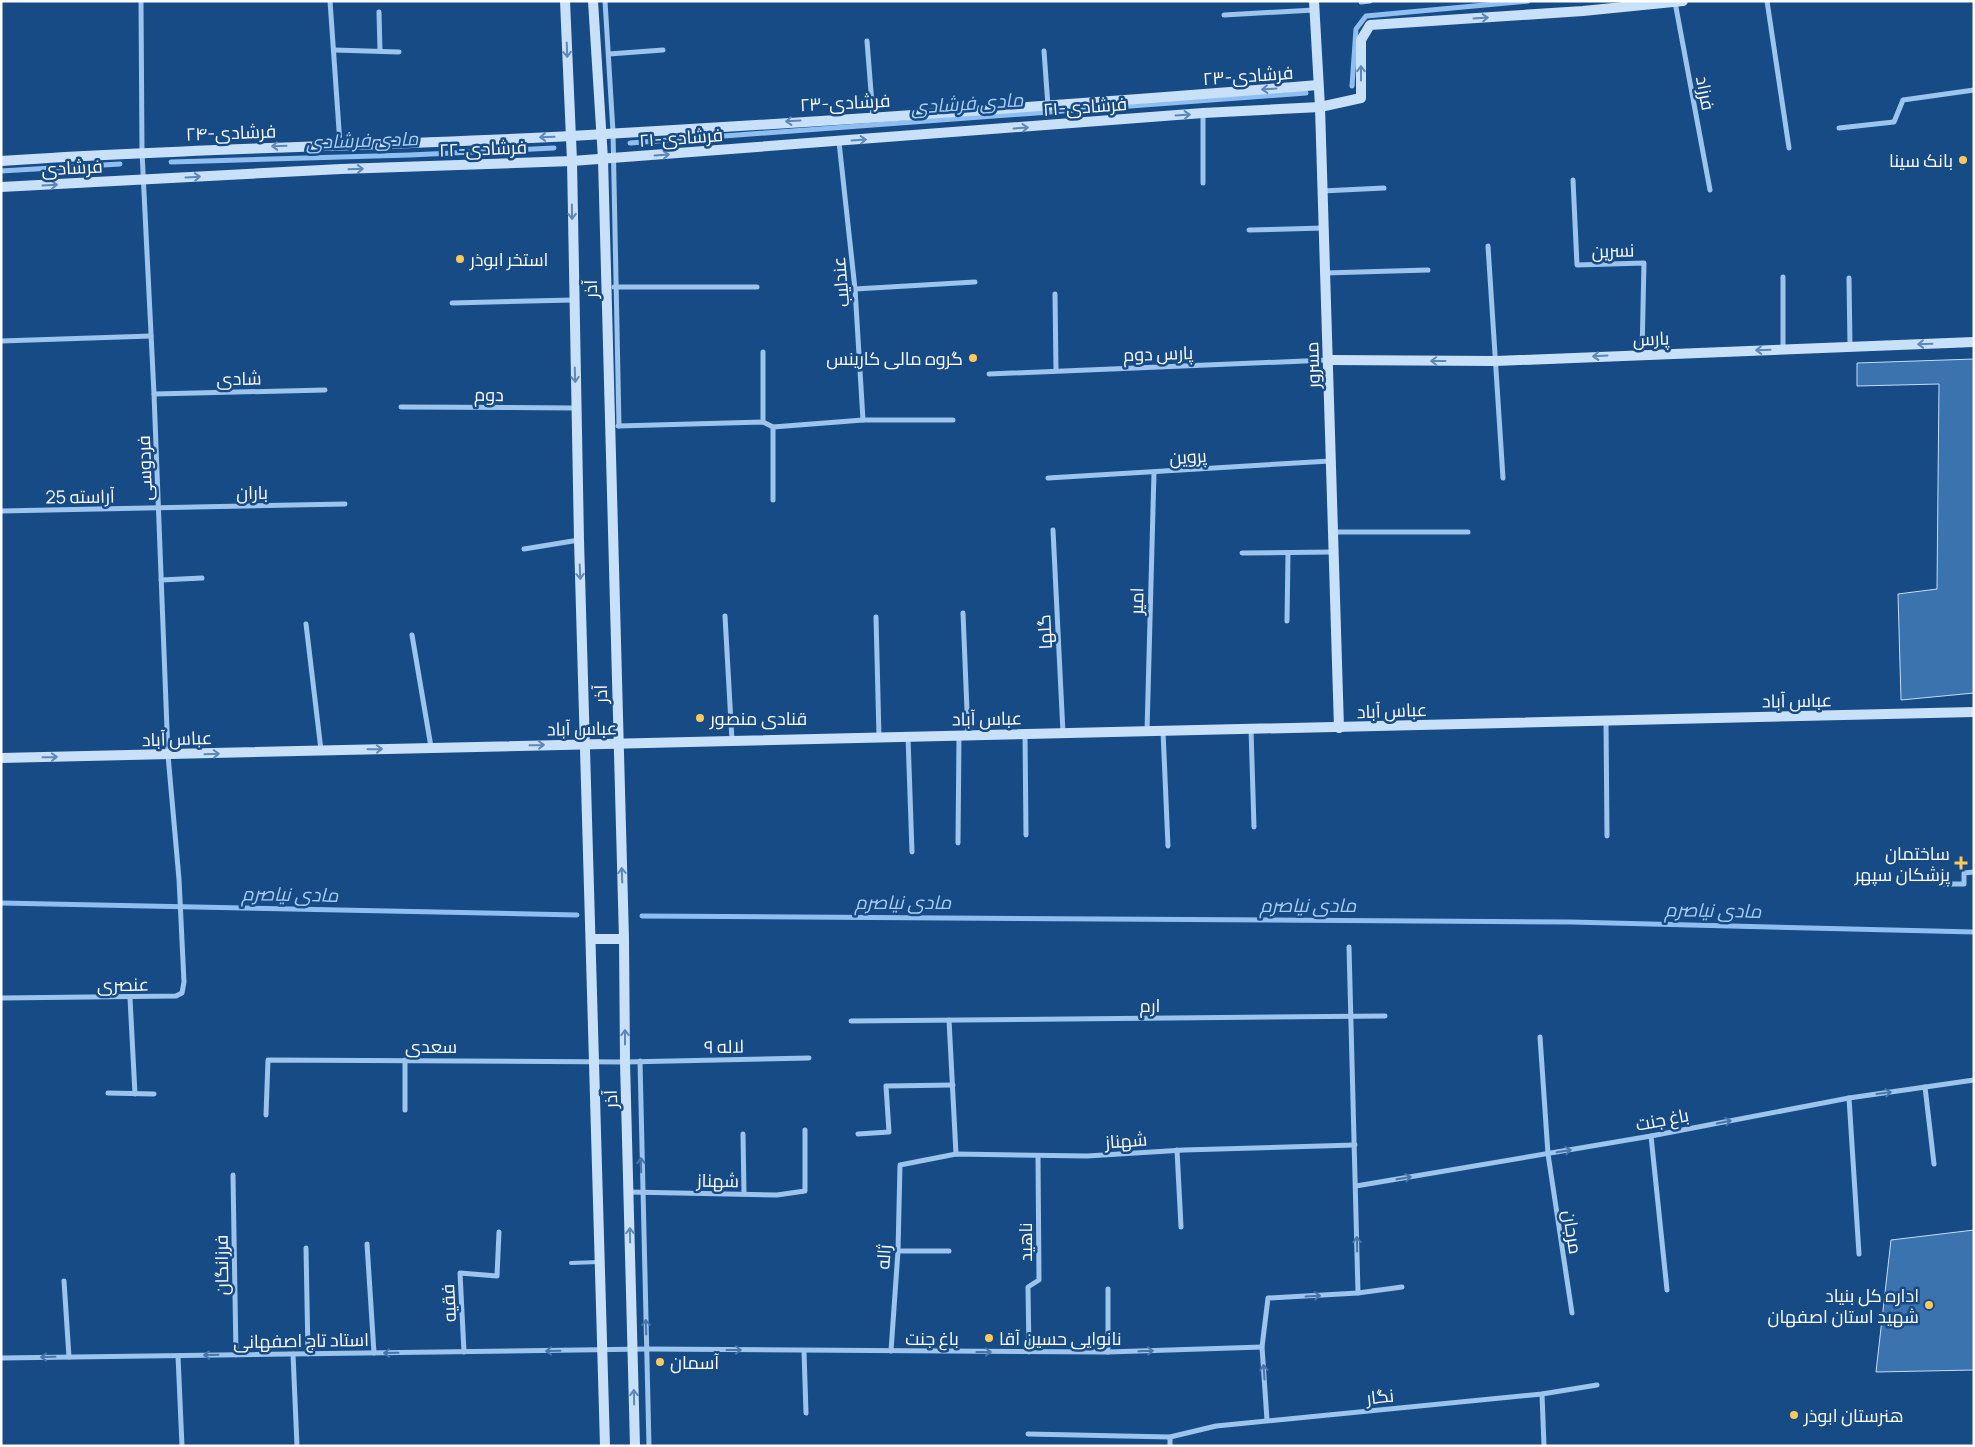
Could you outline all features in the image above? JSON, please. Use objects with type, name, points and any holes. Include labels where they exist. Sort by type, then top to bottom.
[{"type":"main road","name":"آذر","points":[[565,1],[572,161],[573,300],[579,540],[605,1446]]},
{"type":"main road","name":"آذر","points":[[593,1],[601,134],[608,159],[615,426],[618,743],[635,1446]]},
{"type":"main road","points":[[1320,107],[1361,98],[1360,40],[1370,25],[1583,6],[1679,2]]},
{"type":"main road","name":"مسرور","points":[[1314,6],[1320,107],[1324,273],[1329,360],[1330,461],[1339,728]]},
{"type":"main road","name":"۲۳-فرشادی","points":[[613,132],[1048,106],[1318,85]]},
{"type":"main road","name":"۲۱-فرشادی","points":[[608,159],[1203,113],[1320,107]]},
{"type":"main road","name":"۲۴-فرشادی","points":[[1,161],[142,152],[570,136],[613,132]]},
{"type":"main road","name":"۲۲-فرشادی","points":[[145,180],[608,159]]},
{"type":"main road","name":"فرشادی","points":[[1,187],[145,180]]},
{"type":"main road","name":"پارس","points":[[1329,360],[1496,361],[1974,342]]},
{"type":"main road","points":[[1969,712],[1974,718]]},
{"type":"main road","name":"عباس آباد","points":[[1,758],[1969,712]]},
{"type":"main road","points":[[591,939],[624,939]]},
{"type":"street","points":[[141,1],[142,152]]},
{"type":"street","points":[[330,1],[340,144]]},
{"type":"street","name":"آذر","points":[[605,1],[613,132],[608,159]]},
{"type":"street","points":[[1360,2],[1370,1]]},
{"type":"street","points":[[1768,1],[1789,148]]},
{"type":"street","name":"فرزاد","points":[[1679,2],[1710,190]]},
{"type":"street","points":[[1224,15],[1314,6]]},
{"type":"street","points":[[379,12],[380,51]]},
{"type":"street","points":[[867,41],[873,117]]},
{"type":"street","points":[[334,50],[399,52]]},
{"type":"street","points":[[609,54],[663,50]]},
{"type":"street","points":[[1044,51],[1048,106]]},
{"type":"street","points":[[1840,128],[1894,122],[1903,100],[1974,90]]},
{"type":"street","points":[[1202,183],[1203,113]]},
{"type":"street","name":"عندلیب","points":[[839,142],[855,288],[863,420]]},
{"type":"street","name":"فردوسی","points":[[142,152],[145,180],[168,755]]},
{"type":"street","name":"نسرین","points":[[1573,180],[1577,265],[1644,263],[1642,354]]},
{"type":"street","points":[[1322,191],[1384,188]]},
{"type":"street","points":[[1248,230],[1323,228]]},
{"type":"street","points":[[1488,246],[1503,478]]},
{"type":"street","points":[[1324,273],[1428,270]]},
{"type":"street","points":[[1782,277],[1782,349]]},
{"type":"street","points":[[1849,278],[1850,347]]},
{"type":"street","points":[[855,288],[975,282]]},
{"type":"street","points":[[611,287],[757,287]]},
{"type":"street","points":[[1055,294],[1056,370]]},
{"type":"street","points":[[452,303],[573,300]]},
{"type":"street","points":[[1,340],[151,336]]},
{"type":"street","points":[[763,352],[763,422]]},
{"type":"street","name":"پارس دوم","points":[[989,374],[1329,360]]},
{"type":"street","name":"شادی","points":[[154,394],[325,390]]},
{"type":"street","name":"دوم","points":[[401,407],[576,408]]},
{"type":"street","points":[[615,426],[763,422],[773,427],[863,420],[953,420]]},
{"type":"street","points":[[773,427],[773,500]]},
{"type":"street","name":"پروین","points":[[1048,478],[1330,461]]},
{"type":"street","name":"امیر","points":[[1147,731],[1154,472]]},
{"type":"street","name":"باران","points":[[159,508],[345,504]]},
{"type":"street","name":"آراسته 25","points":[[1,511],[159,508]]},
{"type":"street","name":"گلها","points":[[1053,530],[1063,733]]},
{"type":"street","points":[[1332,532],[1468,532]]},
{"type":"street","points":[[524,549],[579,540]]},
{"type":"street","points":[[1242,553],[1334,552]]},
{"type":"street","points":[[1286,621],[1288,554]]},
{"type":"street","points":[[161,580],[202,578]]},
{"type":"street","points":[[958,843],[963,735],[963,613]]},
{"type":"street","points":[[725,616],[732,741]]},
{"type":"street","points":[[876,617],[879,737]]},
{"type":"street","points":[[306,624],[321,750]]},
{"type":"street","points":[[412,635],[432,747]]},
{"type":"street","points":[[1606,721],[1607,836]]},
{"type":"street","points":[[1251,729],[1254,827]]},
{"type":"street","points":[[1163,731],[1168,846]]},
{"type":"street","points":[[1025,734],[1026,835]]},
{"type":"street","points":[[908,737],[912,852]]},
{"type":"street","name":"عنصری","points":[[1,998],[130,998],[176,996],[182,993],[184,982],[180,932],[179,879],[168,755]]},
{"type":"street","points":[[1942,884],[1964,884],[1964,873],[1974,872]]},
{"type":"street","points":[[1349,947],[1358,1293]]},
{"type":"street","points":[[130,998],[135,1094]]},
{"type":"street","name":"ارم","points":[[851,1021],[1352,1018],[1385,1016]]},
{"type":"street","points":[[949,1020],[956,1154]]},
{"type":"street","name":"مرجان","points":[[1540,1037],[1548,1154],[1572,1313]]},
{"type":"street","name":"۹ لاله","points":[[625,1062],[809,1058]]},
{"type":"street","name":"سعدی","points":[[266,1115],[268,1060],[625,1062]]},
{"type":"street","points":[[405,1060],[405,1110]]},
{"type":"street","name":"آذر","points":[[640,1061],[649,1446]]},
{"type":"street","name":"باغ جنت","points":[[1356,1186],[1651,1136],[1849,1098],[1974,1080]]},
{"type":"street","points":[[858,1134],[889,1132],[886,1086],[952,1085]]},
{"type":"street","points":[[1924,1087],[1934,1164]]},
{"type":"street","points":[[108,1093],[154,1094]]},
{"type":"street","points":[[1849,1098],[1859,1254]]},
{"type":"street","name":"شهناز","points":[[629,1192],[777,1195],[806,1191],[805,1130]]},
{"type":"street","points":[[743,1134],[744,1194]]},
{"type":"street","points":[[1651,1136],[1668,1290]]},
{"type":"street","name":"شهناز","points":[[900,1165],[956,1154],[1087,1156],[1178,1150],[1355,1145]]},
{"type":"street","points":[[1178,1150],[1181,1227]]},
{"type":"street","name":"ناهید","points":[[1028,1352],[1028,1287],[1039,1280],[1038,1156]]},
{"type":"street","name":"ژاله","points":[[891,1351],[898,1251],[900,1165]]},
{"type":"street","name":"فرزانگان","points":[[232,1175],[236,1355]]},
{"type":"street","name":"فقیه","points":[[464,1352],[460,1273],[497,1276],[499,1232]]},
{"type":"street","points":[[367,1244],[374,1353]]},
{"type":"street","points":[[306,1248],[308,1354]]},
{"type":"street","points":[[898,1251],[948,1251]]},
{"type":"street","points":[[64,1281],[69,1357]]},
{"type":"street","points":[[1266,1420],[1262,1347],[1268,1298],[1358,1293],[1402,1287]]},
{"type":"street","points":[[1108,1290],[1108,1352]]},
{"type":"street","name":"باغ جنت","points":[[602,1351],[1108,1352],[1262,1347]]},
{"type":"street","points":[[804,1350],[806,1413]]},
{"type":"street","name":"استاد تاج اصفهانی","points":[[1,1358],[602,1351]]},
{"type":"street","points":[[293,1354],[297,1446]]},
{"type":"street","points":[[178,1356],[182,1446]]},
{"type":"street","name":"نگار","points":[[1028,1434],[1170,1437],[1216,1426],[1542,1394],[1597,1385]]},
{"type":"street","points":[[1542,1394],[1544,1446]]},
{"type":"street","points":[[1170,1437],[1170,1446]]},
{"type":"lane","points":[[571,1263],[599,1262]]},
{"type":"building","points":[[1974,359],[1974,693],[1901,700],[1898,594],[1937,589],[1939,384],[1857,386],[1857,363]]},
{"type":"building","name":"اداره کل بنیاد شهید استان اصفهان","points":[[1974,1230],[1974,1370],[1876,1372],[1891,1240]]},
{"type":"waterway","name":"مادی فرشادی","points":[[1352,86],[1356,29],[1366,16],[1528,1]]},
{"type":"waterway","name":"مادی فرشادی","points":[[630,143],[1306,93]]},
{"type":"waterway","name":"مادی فرشادی","points":[[171,162],[410,155],[554,148]]},
{"type":"waterway","name":"مادی فرشادی","points":[[1,171],[120,164]]},
{"type":"waterway","name":"مادی نیاصرم","points":[[1,903],[577,915]]},
{"type":"waterway","name":"مادی نیاصرم","points":[[642,916],[1571,922],[1974,932]]},
{"type":"place","name":"بانک سینا","points":[[1963,160]]},
{"type":"place","name":"استخر ابوذر","points":[[460,259]]},
{"type":"place","name":"گروه مالی کارینس","points":[[973,358]]},
{"type":"place","name":"قنادی منصور","points":[[700,718]]},
{"type":"place","name":"ساختمان پزشکان سپهر","points":[[1961,863]]},
{"type":"place","name":"اداره کل بنیاد شهید استان اصفهان","points":[[1929,1305]]},
{"type":"place","name":"نانوایی حسین آقا","points":[[989,1338]]},
{"type":"place","name":"آسمان","points":[[660,1362]]},
{"type":"place","name":"هنرستان ابوذر","points":[[1794,1415]]}]
